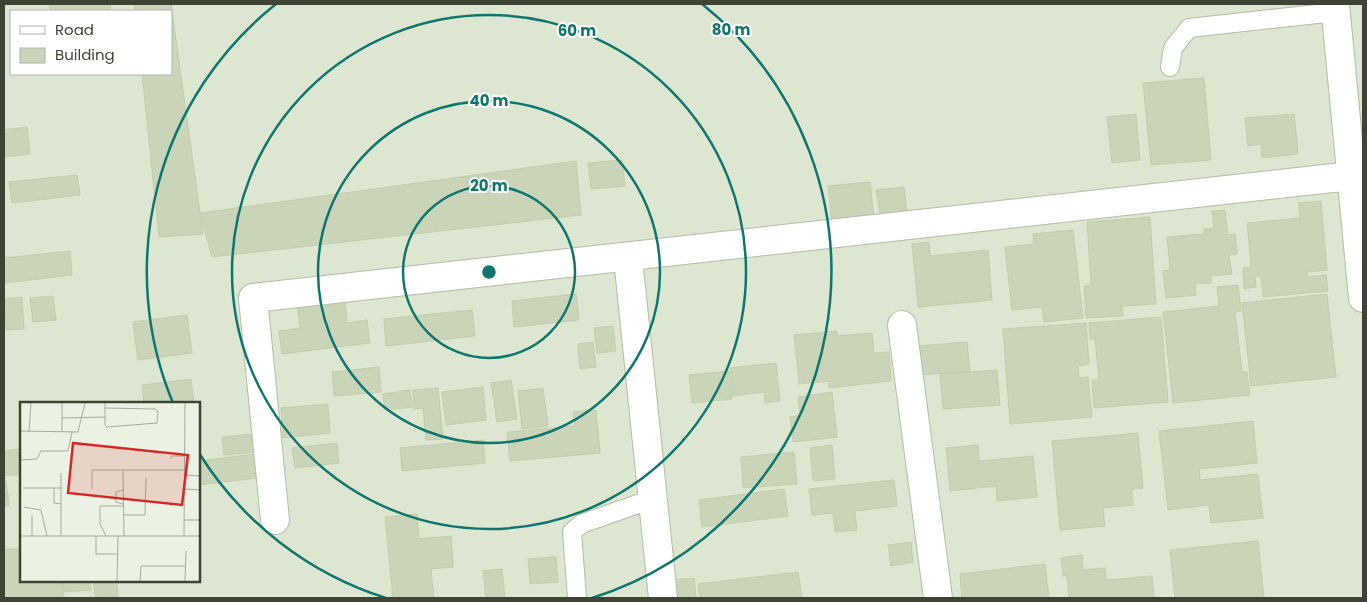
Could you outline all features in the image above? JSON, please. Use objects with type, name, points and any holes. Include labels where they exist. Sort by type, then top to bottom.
[{"type":"street","points":[[1335,8],[1352,73],[1351,176],[1360,241],[1363,298]]},
{"type":"street","points":[[275,520],[253,298],[628,258],[1351,176]]},
{"type":"street","points":[[628,258],[652,499],[664,598]]},
{"type":"street","points":[[902,325],[938,598]]},
{"type":"lane","points":[[1170,67],[1174,48],[1188,28],[1335,8]]},
{"type":"lane","points":[[577,598],[572,532],[581,524],[652,499]]},
{"type":"shaded area","points":[[4,4],[1363,4],[1363,598],[4,598]]},
{"type":"building","points":[[49,4],[110,4],[111,10],[50,10]]},
{"type":"building","points":[[134,4],[171,4],[172,10],[135,10]]},
{"type":"building","points":[[172,11],[203,234],[159,237],[142,75],[172,75]]},
{"type":"building","points":[[1204,78],[1211,160],[1151,165],[1143,83]]},
{"type":"building","points":[[1136,114],[1140,160],[1112,163],[1107,117]]},
{"type":"building","points":[[1294,114],[1298,154],[1262,158],[1261,144],[1248,146],[1245,118]]},
{"type":"building","points":[[27,127],[30,154],[4,157],[4,130]]},
{"type":"building","points":[[622,160],[625,186],[591,189],[588,163]]},
{"type":"building","points":[[576,161],[581,215],[212,257],[200,213]]},
{"type":"building","points":[[77,175],[80,195],[12,203],[9,182]]},
{"type":"building","points":[[870,182],[875,228],[833,232],[828,186]]},
{"type":"building","points":[[904,187],[907,216],[881,220],[876,190]]},
{"type":"building","points":[[1321,201],[1327,270],[1307,272],[1308,277],[1326,275],[1328,291],[1263,297],[1261,276],[1255,277],[1256,287],[1244,289],[1243,268],[1251,267],[1247,223],[1300,218],[1299,203]]},
{"type":"building","points":[[1225,210],[1228,235],[1235,234],[1237,254],[1229,255],[1232,274],[1211,276],[1211,283],[1195,284],[1196,295],[1166,298],[1163,271],[1170,270],[1167,237],[1204,234],[1204,229],[1214,228],[1212,211]]},
{"type":"building","points":[[1150,217],[1156,304],[1122,306],[1123,316],[1086,318],[1084,286],[1091,285],[1087,222]]},
{"type":"building","points":[[1073,230],[1083,318],[1044,322],[1042,307],[1012,310],[1005,247],[1034,244],[1033,234]]},
{"type":"building","points":[[929,242],[930,256],[988,250],[992,300],[918,307],[912,244]]},
{"type":"building","points":[[70,251],[72,275],[4,283],[4,258]]},
{"type":"building","points":[[1238,285],[1241,311],[1235,312],[1242,372],[1247,372],[1250,395],[1173,403],[1163,312],[1219,306],[1217,287]]},
{"type":"building","points":[[576,294],[579,320],[514,327],[512,301]]},
{"type":"building","points":[[1327,294],[1336,377],[1251,386],[1242,303]]},
{"type":"building","points":[[53,296],[56,320],[33,322],[30,298]]},
{"type":"building","points":[[22,297],[24,329],[6,330],[4,299]]},
{"type":"building","points":[[345,297],[347,323],[367,320],[370,343],[282,354],[279,331],[300,328],[297,302]]},
{"type":"building","points":[[472,310],[475,336],[386,346],[384,319]]},
{"type":"building","points":[[187,315],[192,353],[138,360],[133,322]]},
{"type":"building","points":[[1161,317],[1168,402],[1094,408],[1092,380],[1099,380],[1095,339],[1090,339],[1089,323]]},
{"type":"building","points":[[1086,323],[1089,364],[1078,366],[1079,378],[1088,377],[1092,417],[1010,424],[1003,329]]},
{"type":"building","points":[[613,326],[616,351],[597,353],[594,328]]},
{"type":"building","points":[[837,331],[837,336],[872,333],[874,353],[889,352],[891,381],[829,388],[829,381],[799,384],[794,335]]},
{"type":"building","points":[[593,342],[596,367],[580,369],[578,344]]},
{"type":"building","points":[[967,342],[970,371],[922,375],[919,346]]},
{"type":"building","points":[[776,363],[780,401],[765,403],[764,392],[733,396],[730,368]]},
{"type":"building","points":[[379,367],[381,392],[334,396],[332,372]]},
{"type":"building","points":[[997,370],[1000,405],[943,409],[940,374]]},
{"type":"building","points":[[729,371],[732,399],[692,403],[689,375]]},
{"type":"building","points":[[191,379],[194,402],[144,402],[142,385]]},
{"type":"building","points":[[511,380],[517,419],[497,422],[491,383]]},
{"type":"building","points":[[483,387],[486,420],[446,425],[442,392]]},
{"type":"building","points":[[438,388],[443,439],[426,440],[423,408],[414,409],[413,390]]},
{"type":"building","points":[[543,388],[548,426],[522,429],[518,391]]},
{"type":"building","points":[[410,390],[412,407],[385,410],[383,394]]},
{"type":"building","points":[[832,392],[837,437],[793,442],[790,417],[800,415],[798,397]]},
{"type":"building","points":[[328,404],[330,433],[283,438],[281,408]]},
{"type":"building","points":[[596,410],[600,453],[510,461],[507,432],[575,426],[573,412]]},
{"type":"building","points":[[1253,421],[1257,463],[1199,469],[1200,480],[1258,474],[1263,518],[1211,523],[1209,505],[1168,510],[1159,431]]},
{"type":"building","points":[[1138,433],[1143,488],[1132,489],[1133,505],[1103,508],[1105,526],[1060,530],[1052,441]]},
{"type":"building","points":[[253,434],[255,452],[224,455],[222,437]]},
{"type":"building","points":[[483,440],[485,463],[402,471],[400,448]]},
{"type":"building","points":[[337,443],[339,463],[295,468],[292,448]]},
{"type":"building","points":[[832,445],[835,479],[813,481],[810,448]]},
{"type":"building","points":[[978,445],[979,461],[1033,456],[1037,497],[997,501],[996,486],[950,491],[946,448]]},
{"type":"building","points":[[20,449],[20,474],[4,476],[4,451]]},
{"type":"building","points":[[794,452],[797,484],[743,488],[741,457]]},
{"type":"building","points":[[255,454],[258,478],[200,485],[200,461]]},
{"type":"building","points":[[894,480],[897,506],[855,511],[857,530],[835,532],[833,513],[812,515],[809,489]]},
{"type":"building","points":[[4,481],[6,481],[9,505],[4,506]]},
{"type":"building","points":[[784,489],[788,516],[702,527],[699,500]]},
{"type":"building","points":[[417,514],[419,539],[451,536],[453,567],[431,569],[434,598],[393,598],[385,517]]},
{"type":"building","points":[[1258,541],[1264,598],[1175,598],[1170,550]]},
{"type":"building","points":[[911,542],[913,562],[891,566],[888,545]]},
{"type":"building","points":[[20,548],[20,582],[62,582],[64,598],[4,598],[4,550]]},
{"type":"building","points":[[1082,555],[1083,570],[1105,568],[1106,580],[1152,576],[1154,598],[1069,598],[1067,576],[1063,576],[1061,558]]},
{"type":"building","points":[[556,557],[558,582],[530,584],[528,559]]},
{"type":"building","points":[[1045,564],[1049,598],[962,598],[960,574]]},
{"type":"building","points":[[502,569],[505,598],[486,598],[483,571]]},
{"type":"building","points":[[798,572],[802,598],[700,598],[698,584]]},
{"type":"building","points":[[694,578],[696,598],[674,598],[673,580]]},
{"type":"building","points":[[63,582],[90,582],[91,590],[64,592]]},
{"type":"building","points":[[93,582],[117,582],[118,596],[96,598]]}]
